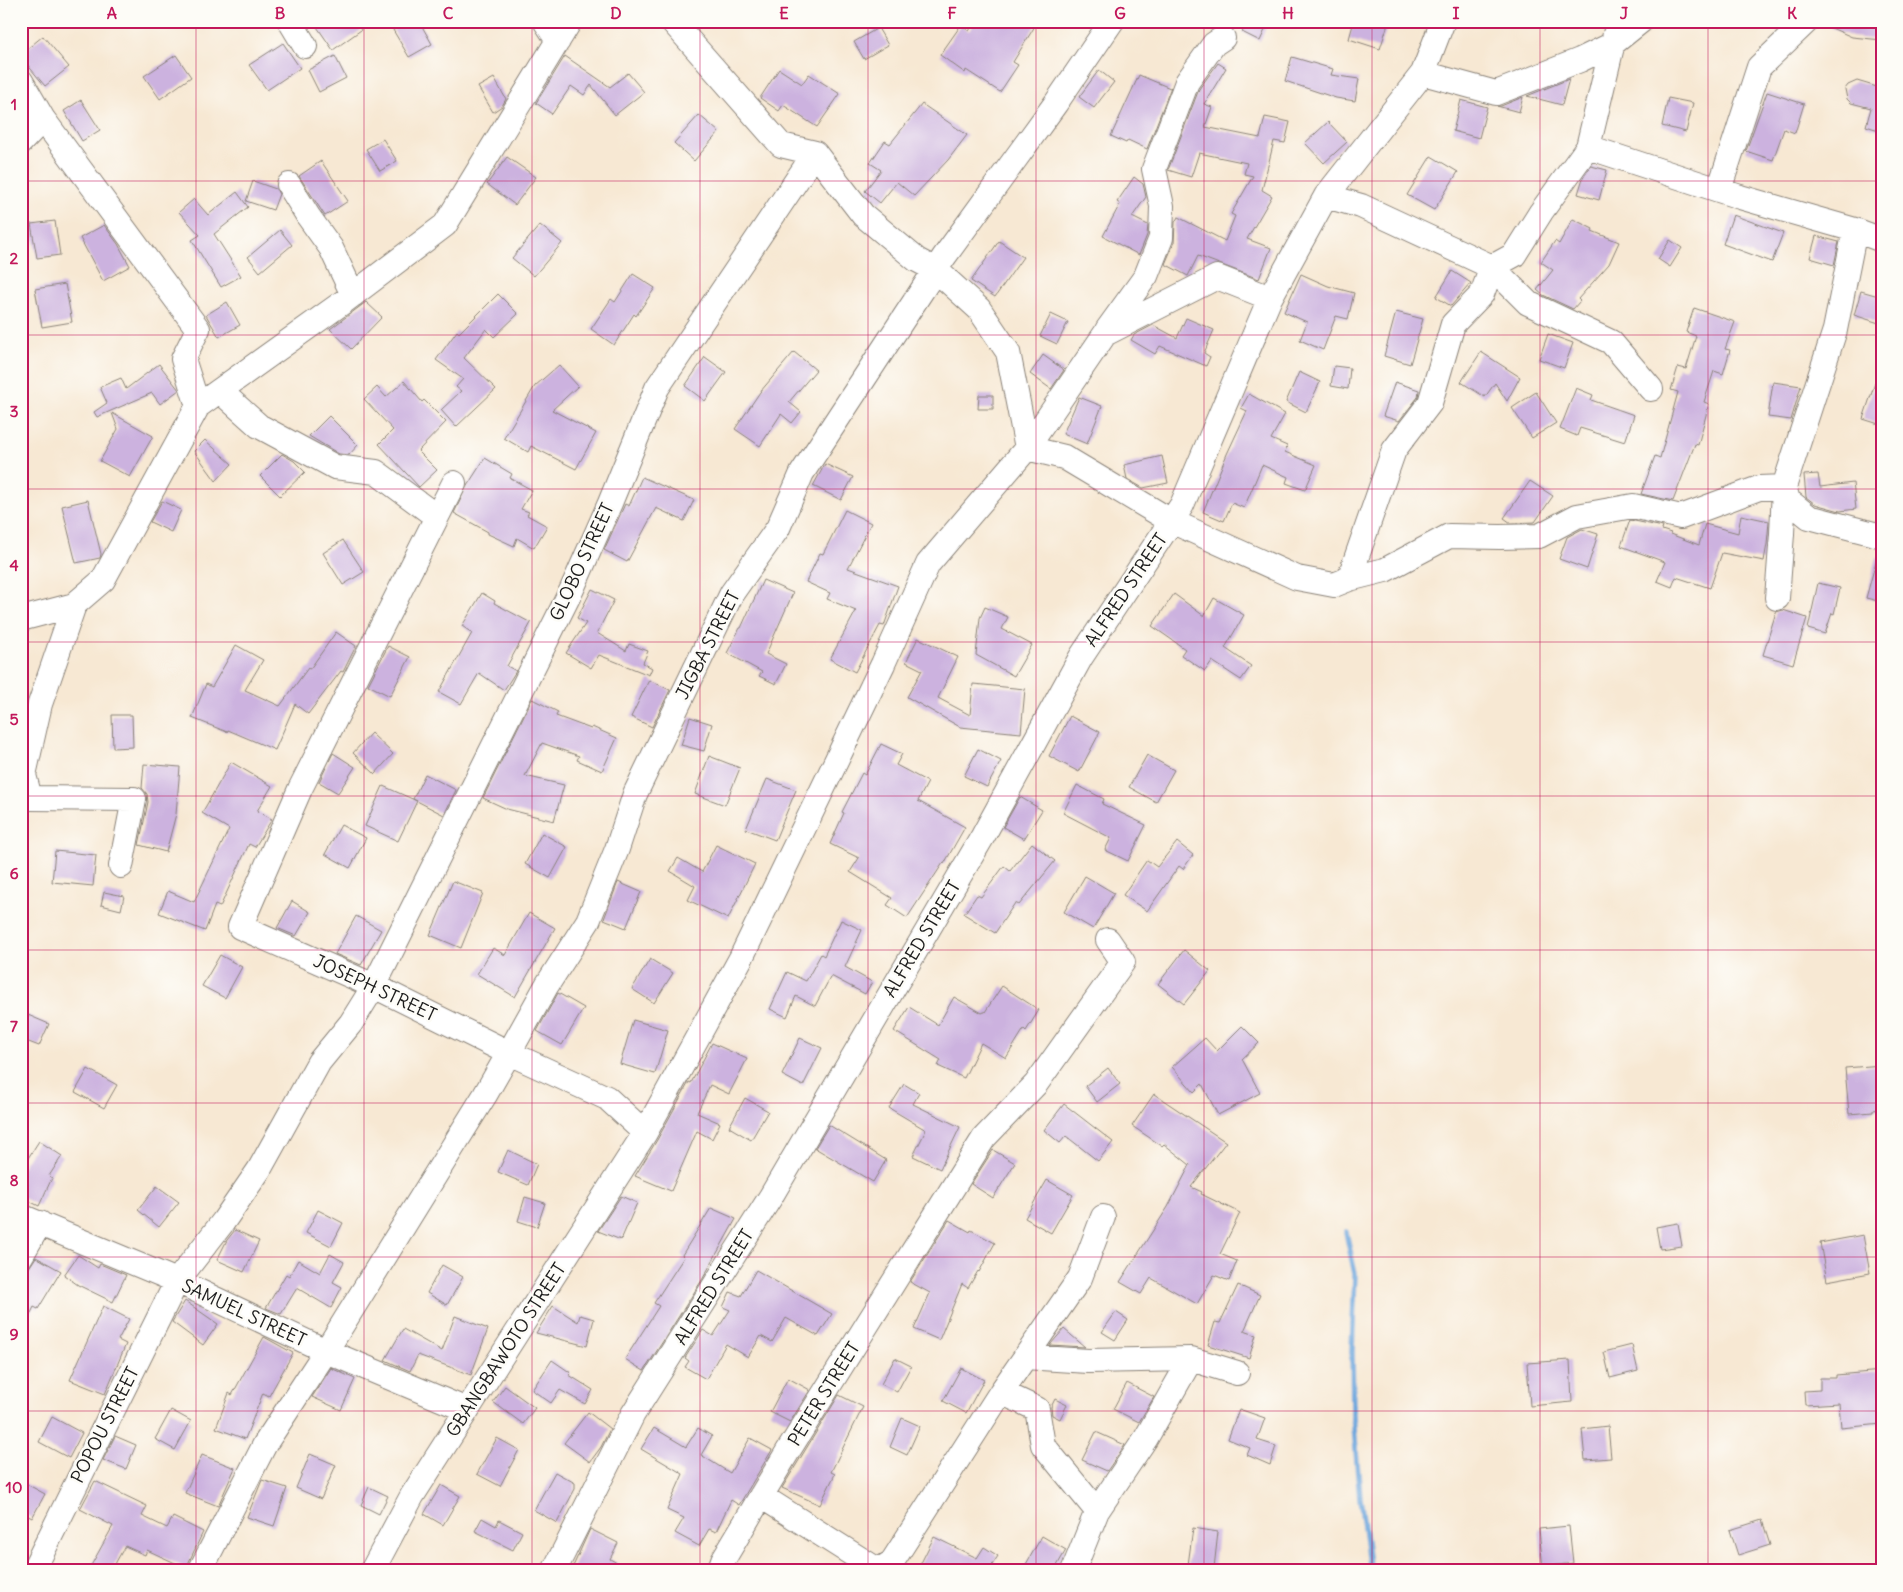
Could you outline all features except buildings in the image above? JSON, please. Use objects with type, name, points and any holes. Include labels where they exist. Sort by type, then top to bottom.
[{"type":"street","points":[[290,21],[305,46]]},
{"type":"street","points":[[21,619],[74,605],[104,580],[198,406],[353,295],[445,225],[564,31],[545,21]]},
{"type":"street","points":[[672,21],[781,144],[815,153],[863,215],[917,260],[940,263],[979,309],[1008,352],[1027,448],[1064,457],[1171,521],[1297,578],[1334,585],[1349,579],[1385,570],[1449,536],[1500,538],[1539,536],[1577,516],[1633,506],[1681,517],[1759,488],[1784,487]]},
{"type":"street","name":"JIGBA STREET","points":[[200,1571],[265,1444],[326,1352],[486,1095],[547,985],[588,921],[617,849],[635,794],[732,592],[778,528],[802,473],[940,263],[1050,111],[1112,21]]},
{"type":"street","name":"ALFRED STREET","points":[[554,1571],[633,1414],[785,1173],[983,836],[1081,657],[1182,504],[1270,298],[1326,196],[1423,73],[1443,21]]},
{"type":"street","points":[[1349,579],[1394,450],[1430,403],[1453,324],[1482,294],[1492,268],[1514,255],[1541,212],[1588,147],[1618,21]]},
{"type":"street","points":[[1423,73],[1496,93],[1580,60],[1612,45],[1640,21]]},
{"type":"street","points":[[1719,190],[1759,67],[1807,21]]},
{"type":"street","name":"GBANGBAWOTO STREET","points":[[372,1571],[412,1496],[645,1133],[741,958],[883,664],[928,564],[1027,448],[1146,276],[1161,238],[1162,206],[1154,169],[1187,82],[1214,44],[1223,38]]},
{"type":"street","points":[[21,82],[43,119],[198,329],[183,359],[198,406]]},
{"type":"street","points":[[21,142],[43,119]]},
{"type":"street","points":[[1588,147],[1882,240]]},
{"type":"street","name":"GLOBO STREET","points":[[177,1280],[223,1222],[259,1170],[319,1062],[352,1023],[374,986],[572,589],[610,503],[657,388],[815,153]]},
{"type":"street","points":[[289,185],[331,248],[353,295]]},
{"type":"street","points":[[1326,196],[1361,206],[1492,268],[1528,303],[1611,342],[1651,389]]},
{"type":"street","points":[[1777,598],[1784,487],[1835,330],[1855,230]]},
{"type":"street","points":[[1105,334],[1217,277],[1270,298]]},
{"type":"street","points":[[220,391],[259,426],[335,467],[376,472],[437,516],[454,483]]},
{"type":"street","points":[[1784,487],[1788,500],[1809,517],[1882,536]]},
{"type":"street","name":"JOSEPH STREET","points":[[437,516],[300,789],[240,927],[374,986],[509,1053],[607,1098],[645,1133]]},
{"type":"street","points":[[74,605],[40,704],[24,775],[30,798],[134,799],[121,866]]},
{"type":"street","name":"PETER STREET","points":[[719,1571],[723,1560],[793,1442],[984,1138],[1036,1084],[1123,962],[1108,940]]},
{"type":"street","points":[[761,1496],[878,1571],[892,1562],[1001,1392],[1080,1278],[1103,1217]]},
{"type":"street","points":[[21,1256],[31,1220]]},
{"type":"street","name":"SAMUEL STREET","points":[[31,1220],[177,1280],[326,1352],[467,1410]]},
{"type":"street","name":"POPOU STREET","points":[[33,1571],[177,1280]]},
{"type":"street","points":[[1025,1357],[1088,1361],[1191,1359],[1238,1373]]},
{"type":"street","points":[[1074,1571],[1097,1511],[1146,1438],[1191,1359]]},
{"type":"street","points":[[1001,1392],[1037,1409],[1043,1444],[1097,1511]]},
{"type":"waterway","points":[[1346,1232],[1355,1274],[1352,1351],[1353,1415],[1360,1498],[1370,1571]]}]
